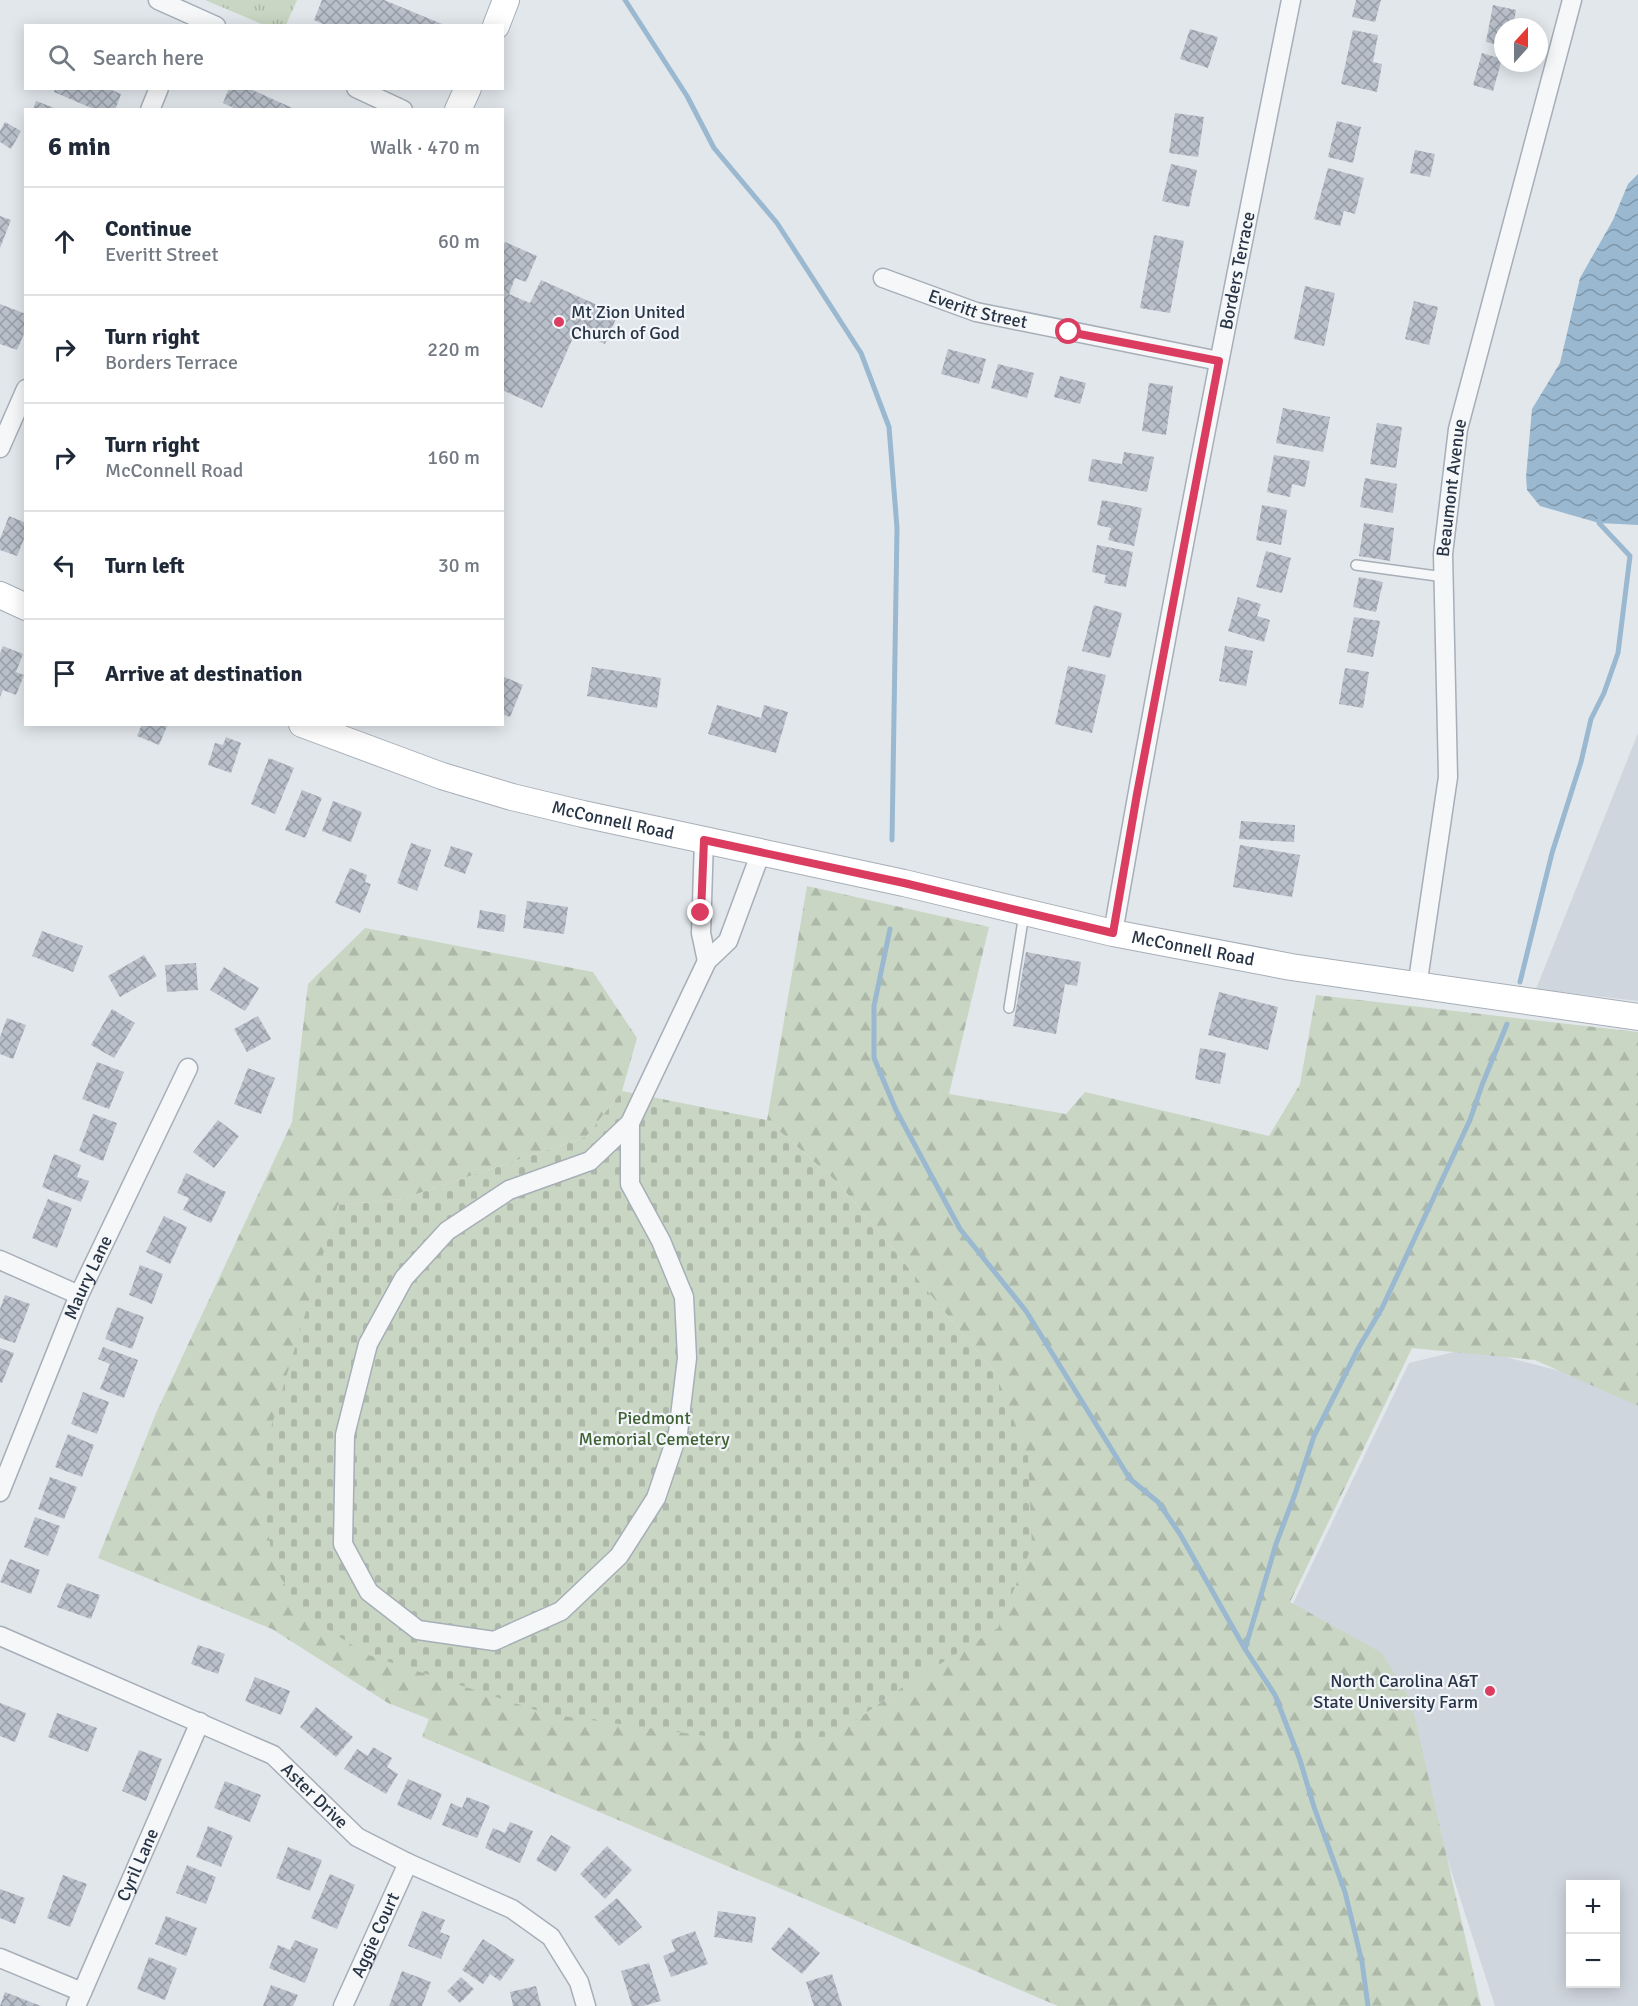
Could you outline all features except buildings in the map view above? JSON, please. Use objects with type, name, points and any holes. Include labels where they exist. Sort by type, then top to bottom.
[{"type":"street","points":[[158,0],[189,20],[207,24]]},
{"type":"street","points":[[497,24],[506,0]]},
{"type":"street","name":"Borders Terrace","points":[[1113,933],[1219,361],[1291,0]]},
{"type":"street","name":"Beaumont Avenue","points":[[1417,987],[1448,777],[1443,554],[1458,429],[1572,0]]},
{"type":"street","points":[[151,108],[158,90]]},
{"type":"street","points":[[360,90],[399,108]]},
{"type":"street","points":[[459,108],[467,90]]},
{"type":"street","name":"Everitt Street","points":[[883,279],[976,312],[1219,361]]},
{"type":"street","points":[[0,448],[24,394]]},
{"type":"street","points":[[0,595],[24,606]]},
{"type":"street","name":"McConnell Road","points":[[307,726],[432,773],[502,794],[583,814],[904,883],[1113,933],[1291,967],[1417,987],[1638,1017]]},
{"type":"street","points":[[704,840],[701,933],[707,961]]},
{"type":"street","points":[[630,1123],[630,1184],[661,1241],[684,1297],[687,1358],[678,1433],[656,1498],[619,1556],[561,1611],[494,1641],[418,1630],[369,1592],[343,1544],[345,1435],[368,1344],[404,1278],[447,1231],[509,1190],[590,1161],[630,1123],[707,961],[728,941],[761,852]]},
{"type":"street","name":"Maury Lane","points":[[0,1492],[79,1295],[188,1068]]},
{"type":"street","points":[[0,1260],[79,1295]]},
{"type":"street","name":"Aster Drive","points":[[0,1636],[273,1755],[357,1837],[408,1863],[512,1909],[551,1937],[579,1982],[586,2006]]},
{"type":"street","name":"Cyril Lane","points":[[79,1999],[200,1722]]},
{"type":"street","name":"Aggie Court","points":[[343,2006],[408,1863]]},
{"type":"street","points":[[0,1958],[79,1999]]},
{"type":"lane","points":[[1356,565],[1444,577]]},
{"type":"lane","points":[[1009,1008],[1024,912]]},
{"type":"shaded area","points":[[1638,733],[1638,1001],[1536,989]]},
{"type":"shaded area","name":"North Carolina A&T State University Farm","points":[[1470,1348],[1638,1391],[1638,2006],[1495,2006],[1409,1741],[1275,1641],[1409,1363]]},
{"type":"green space","points":[[205,0],[297,0],[286,24],[262,24]]},
{"type":"green space","points":[[807,886],[989,927],[949,1094],[1066,1114],[1085,1092],[1269,1136],[1300,1084],[1316,995],[1638,1032],[1638,1406],[1535,1360],[1412,1348],[1290,1602],[1382,1653],[1411,1701],[1481,2006],[1058,2006],[422,1737],[429,1719],[388,1703],[272,1629],[98,1558],[156,1413],[292,1122],[308,984],[365,928],[593,972],[637,1038],[622,1091],[586,1137],[402,1199],[338,1205],[307,1310],[834,1736],[901,1688],[995,1373],[839,1184],[767,1120]]},
{"type":"green space","name":"Piedmont Memorial Cemetery","points":[[622,1091],[767,1120],[839,1184],[995,1373],[1028,1457],[1032,1546],[998,1628],[901,1688],[834,1736],[749,1742],[548,1714],[368,1655],[302,1613],[274,1566],[266,1521],[267,1441],[338,1205],[402,1199],[586,1137]]},
{"type":"water","points":[[1638,174],[1638,525],[1599,523],[1540,506],[1527,490],[1532,409],[1560,363],[1580,278],[1613,220],[1628,184]]},
{"type":"waterway","points":[[625,0],[687,96],[714,148],[777,223],[861,353],[889,427],[897,528],[892,840]]},
{"type":"waterway","points":[[1520,982],[1552,853],[1581,762],[1591,719],[1604,693],[1618,653],[1630,556],[1599,523],[1600,517]]},
{"type":"waterway","points":[[890,929],[874,1006],[874,1058],[896,1110],[960,1229],[1026,1311],[1130,1479],[1158,1502],[1180,1534],[1245,1649],[1275,1695],[1345,1892],[1362,1962],[1368,2006]]},
{"type":"waterway","points":[[1245,1649],[1276,1544],[1314,1436],[1359,1347],[1382,1308],[1470,1120],[1507,1024]]},
{"type":"place","name":"Mt Zion United Church of God","points":[[559,322]]},
{"type":"place","name":"North Carolina A&T State University Farm","points":[[1490,1691]]},
{"type":"route","points":[[701,913],[704,840],[904,883],[1113,933],[1219,361],[1069,332]]}]
